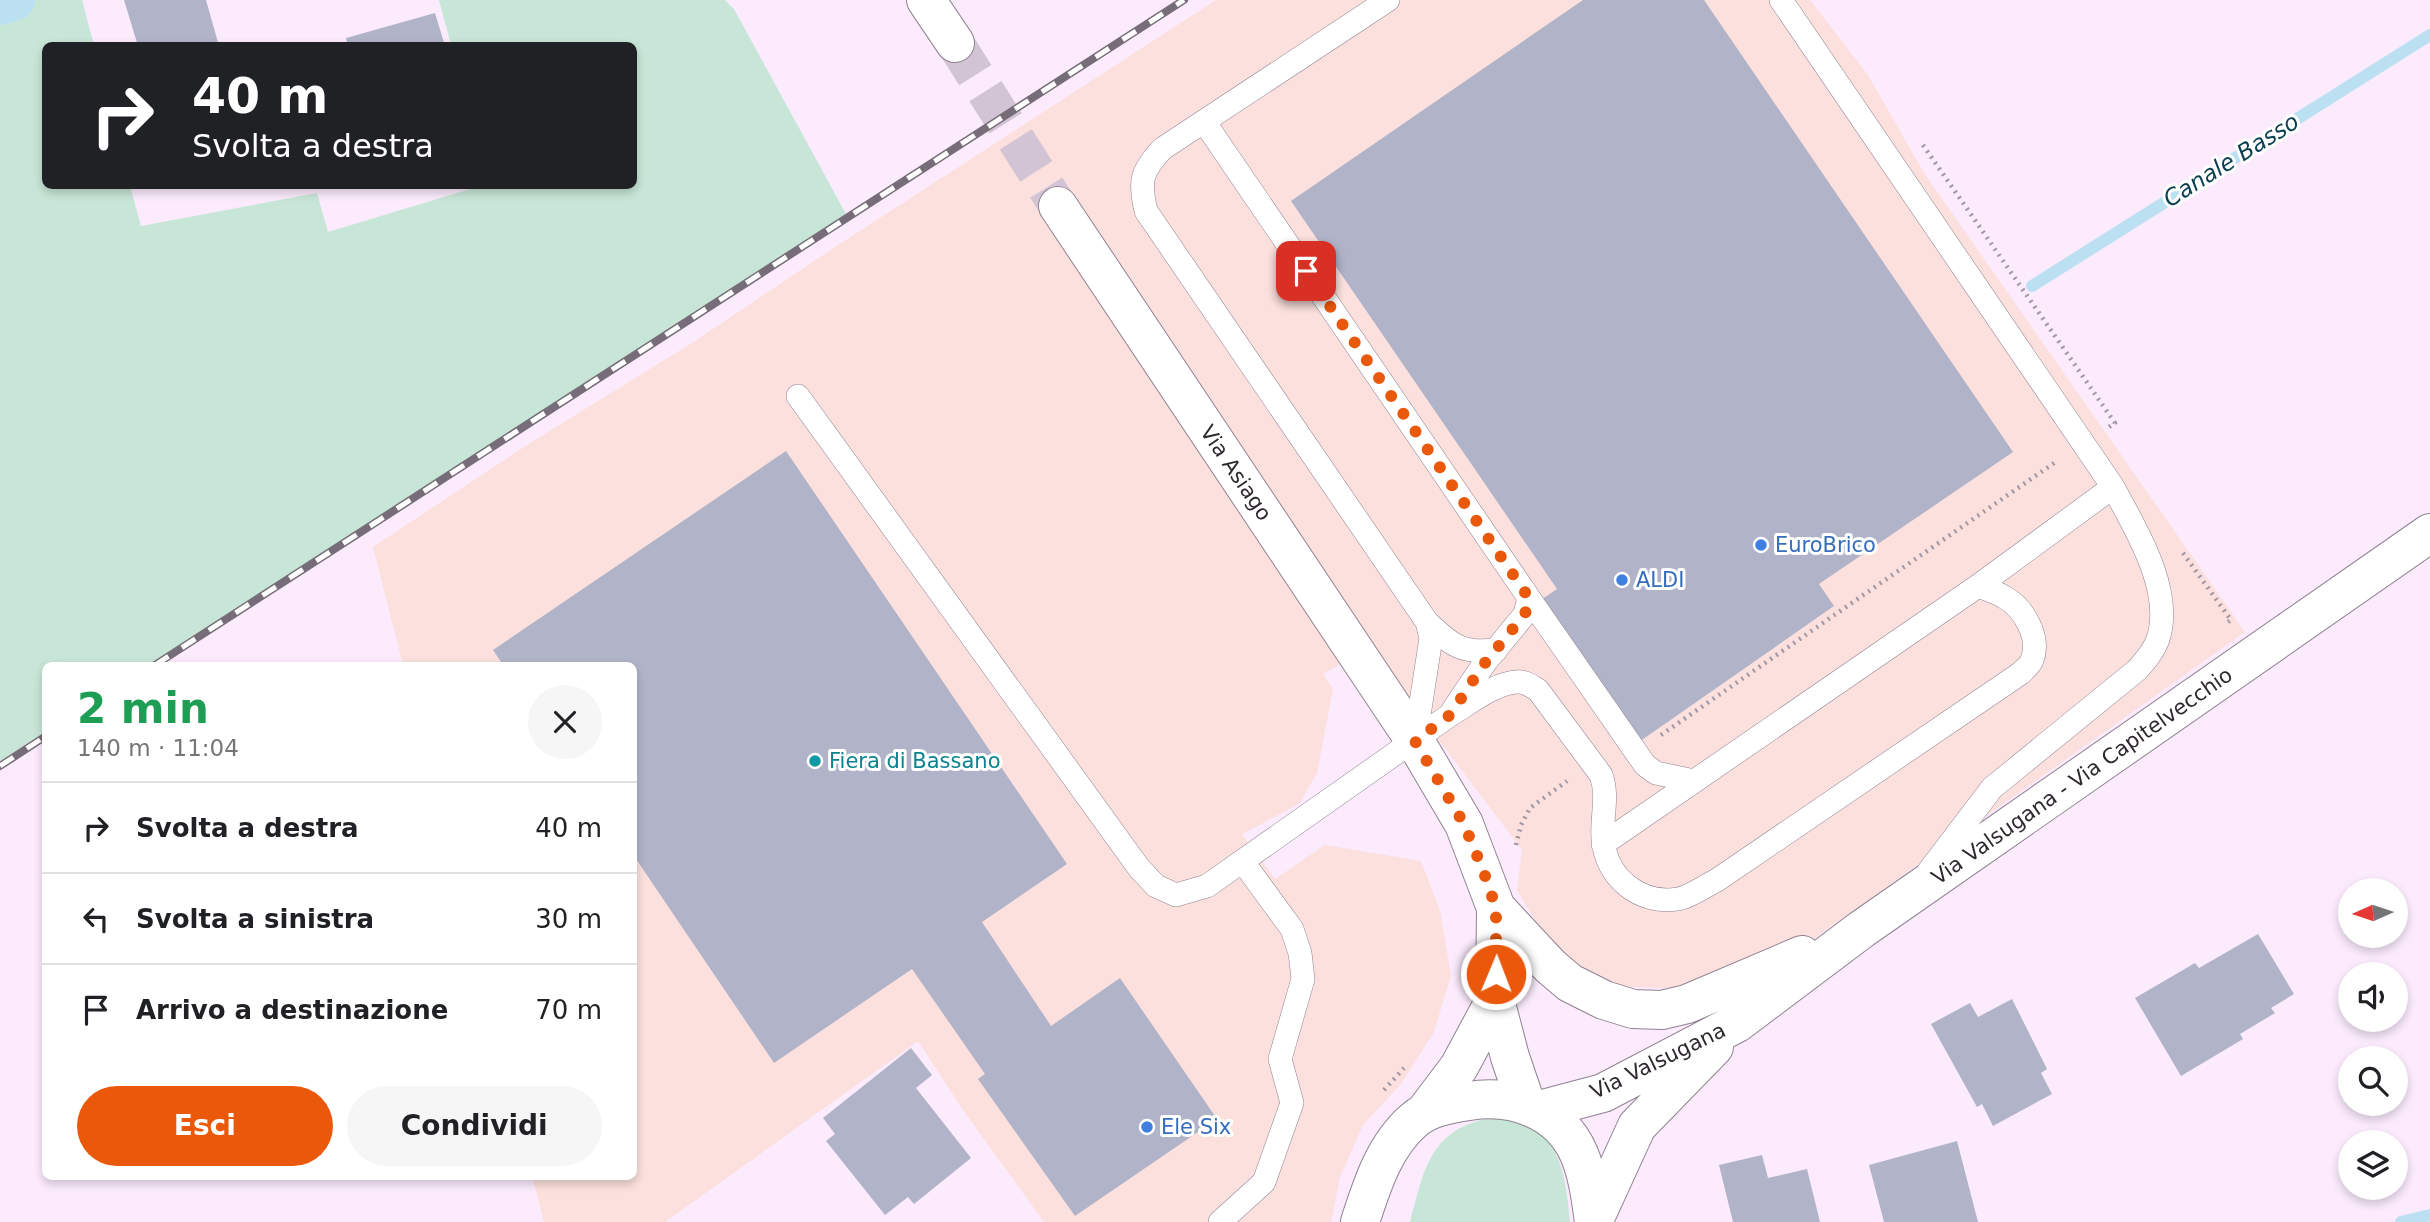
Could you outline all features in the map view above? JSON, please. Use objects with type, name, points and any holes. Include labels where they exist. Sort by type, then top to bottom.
[{"type":"main road","points":[[926,0],[955,43]]},
{"type":"main road","name":"Via Asiago","points":[[1058,206],[1415,741],[1464,824],[1496,908]]},
{"type":"main road","name":"Via Valsugana - Via Capitelvecchio","points":[[1737,1023],[1862,929],[2430,533]]},
{"type":"main road","points":[[1496,908],[1550,966],[1570,983],[1604,1000],[1633,1009],[1662,1010],[1687,1004],[1862,929]]},
{"type":"main road","points":[[1496,908],[1495,1000],[1510,1057],[1533,1107],[1562,1128],[1578,1153],[1587,1179],[1594,1221]]},
{"type":"main road","points":[[1425,1112],[1460,1068],[1495,1000]]},
{"type":"main road","points":[[1594,1221],[1637,1126],[1737,1023]]},
{"type":"main road","name":"Via Valsugana","points":[[1360,1222],[1378,1170],[1393,1143],[1425,1112],[1445,1104],[1477,1099],[1533,1107],[1603,1093],[1737,1023]]},
{"type":"lane","points":[[1388,0],[1162,149],[1147,166],[1143,196],[1146,211],[1427,622],[1447,641],[1463,649],[1478,652],[1496,650]]},
{"type":"lane","points":[[1781,0],[2113,487],[2146,550],[2159,594],[2162,617],[2158,639],[2149,656],[2137,670],[1992,788],[1909,898]]},
{"type":"lane","points":[[1205,122],[1645,765],[1656,774],[1694,781]]},
{"type":"lane","points":[[798,396],[1139,868],[1156,886],[1176,895],[1207,886],[1450,715],[1506,684],[1517,682],[1527,683],[1538,690],[1601,775],[1605,788],[1603,844],[1609,864],[1624,884],[1640,896],[1680,899],[1717,880],[2021,673],[2032,660],[2034,642],[2031,628],[2019,609],[2006,598],[1978,586]]},
{"type":"lane","points":[[1603,844],[1978,586],[2113,487]]},
{"type":"lane","points":[[1450,715],[1525,614],[1529,598]]},
{"type":"lane","points":[[1415,741],[1431,638],[1427,622]]},
{"type":"lane","points":[[1220,1222],[1264,1182],[1292,1103],[1280,1059],[1303,979],[1300,953],[1292,929],[1244,862]]},
{"type":"path","points":[[1916,135],[2115,423],[2099,433]]},
{"type":"path","points":[[1653,740],[2059,460]]},
{"type":"path","points":[[1518,842],[1521,825],[1530,808],[1578,774]]},
{"type":"path","points":[[1380,1094],[1407,1066]]},
{"type":"shaded area","points":[[1216,0],[1810,0],[1868,75],[1924,173],[2245,632],[1756,980],[1665,988],[1623,987],[1582,968],[1549,944],[1517,890],[1522,850],[1369,648],[1323,674],[1333,689],[1317,773],[1299,804],[1242,834],[1275,879],[1325,845],[1421,861],[1440,911],[1451,975],[1434,1032],[1401,1084],[1363,1125],[1340,1177],[1331,1222],[1044,1222],[963,1110],[918,1041],[665,1222],[544,1222],[533,1180],[637,1180],[637,662],[402,662],[373,547],[524,447],[695,341]]},
{"type":"green space","points":[[0,0],[82,0],[93,42],[42,42],[42,189],[131,189],[141,226],[317,193],[328,232],[470,189],[637,189],[637,42],[450,42],[439,0],[725,0],[734,9],[846,214],[155,662],[42,662],[42,734],[0,761]]},
{"type":"green space","points":[[1495,1117],[1517,1121],[1546,1139],[1561,1167],[1570,1222],[1410,1222],[1426,1168],[1443,1141],[1456,1130],[1473,1122]]},
{"type":"building","points":[[124,0],[206,0],[218,42],[137,42]]},
{"type":"building","points":[[1583,0],[1704,0],[2013,452],[1819,584],[1834,606],[1636,744],[1538,602],[1557,589],[1291,201]]},
{"type":"building","points":[[435,13],[444,42],[347,42],[346,38]]},
{"type":"building","name":"Fiera di Bassano","points":[[786,451],[1067,864],[982,922],[1051,1026],[1120,978],[1217,1119],[1075,1216],[978,1079],[985,1074],[912,969],[774,1063],[637,860],[637,662],[501,662],[493,650]]},
{"type":"building","points":[[2258,934],[2294,994],[2271,1008],[2275,1013],[2240,1034],[2243,1039],[2181,1076],[2135,998],[2195,963],[2199,968]]},
{"type":"building","points":[[2012,999],[2047,1069],[2041,1073],[2052,1094],[1993,1126],[1982,1104],[1977,1107],[1931,1024],[1970,1003],[1978,1017]]},
{"type":"building","points":[[911,1048],[932,1075],[916,1088],[971,1158],[914,1204],[908,1197],[885,1215],[826,1141],[835,1134],[823,1118]]},
{"type":"building","points":[[1957,1141],[1978,1222],[1884,1222],[1869,1165]]},
{"type":"building","points":[[1762,1155],[1768,1178],[1807,1169],[1820,1222],[1733,1222],[1719,1165]]},
{"type":"waterway","points":[[0,4],[14,0]]},
{"type":"waterway","name":"Canale Basso","points":[[2032,286],[2430,35]]},
{"type":"waterway","points":[[2401,1222],[2430,1215]]},
{"type":"tunnel","points":[[955,43],[1058,206]]},
{"type":"railway","points":[[160,662],[1184,0]]},
{"type":"railway","points":[[0,766],[42,739]]},
{"type":"place","name":"EuroBrico","points":[[1761,545]]},
{"type":"place","name":"ALDI","points":[[1622,580]]},
{"type":"place","name":"Fiera di Bassano","points":[[815,761]]},
{"type":"place","name":"Ele Six","points":[[1147,1127]]},
{"type":"route","points":[[1306,271],[1529,598],[1525,614],[1484,664],[1450,715],[1415,741],[1464,824],[1483,870],[1496,908],[1496,974]]}]
